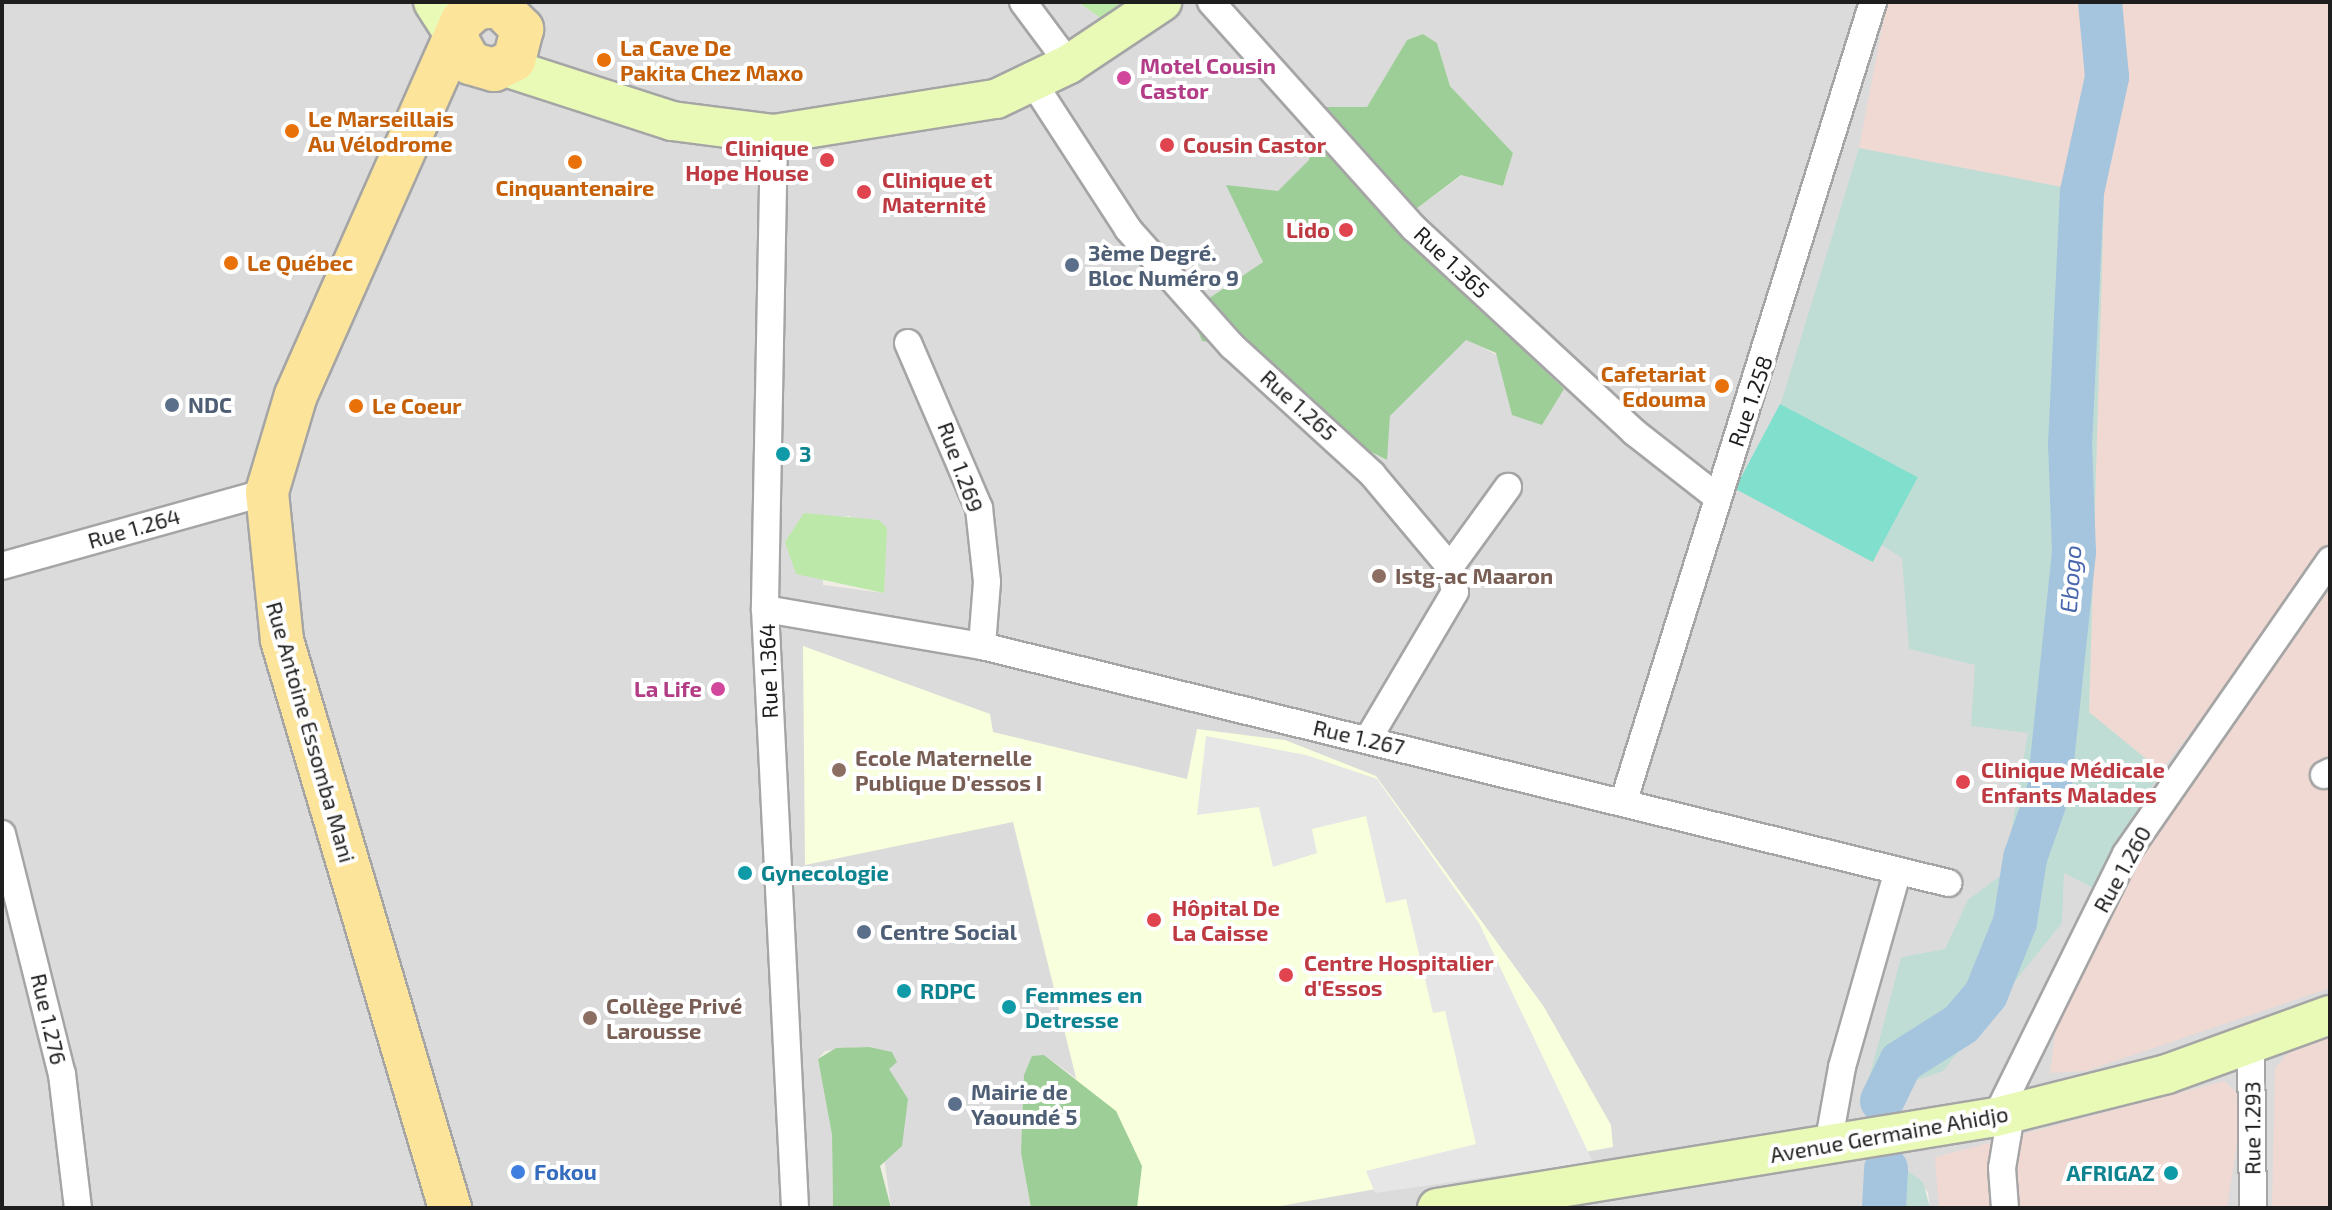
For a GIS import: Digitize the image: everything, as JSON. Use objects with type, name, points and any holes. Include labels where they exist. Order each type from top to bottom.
[{"type":"main road","points":[[433,2],[492,25],[590,95],[672,121],[774,134],[950,110],[1034,84],[1162,2]]},
{"type":"main road","name":"Rue Antoine Essomba Mani","points":[[450,1208],[273,602],[267,492],[296,395],[416,129],[492,25]]},
{"type":"main road","name":"Avenue Germaine Ahidjo","points":[[1437,1208],[2004,1116],[2251,1048],[2330,1015]]},
{"type":"street","points":[[1023,2],[1069,64]]},
{"type":"street","name":"Rue 1.365","points":[[1211,2],[1414,228],[1634,432],[1717,497]]},
{"type":"street","name":"Rue 1.258","points":[[1624,800],[1873,2]]},
{"type":"street","name":"Rue 1.265","points":[[1034,84],[1128,229],[1232,346],[1372,474],[1450,567]]},
{"type":"street","name":"Rue 1.364","points":[[774,134],[765,609],[795,1208]]},
{"type":"street","name":"Rue 1.269","points":[[908,343],[979,508],[987,582],[982,646]]},
{"type":"street","points":[[1368,739],[1455,592],[1450,567],[1508,487]]},
{"type":"street","name":"Rue 1.264","points":[[2,566],[267,492]]},
{"type":"street","name":"Rue 1.260","points":[[2005,1208],[2002,1168],[2004,1116],[2126,854],[2330,560]]},
{"type":"street","name":"Rue 1.267","points":[[765,609],[982,646],[1624,800],[1948,883]]},
{"type":"street","name":"Rue 1.276","points":[[2,834],[5,867],[62,1074],[78,1208]]},
{"type":"street","points":[[1828,1145],[1842,1067],[1898,871]]},
{"type":"street","name":"Rue 1.293","points":[[2251,1048],[2253,1208]]},
{"type":"shaded area","points":[[2,2],[1078,2],[1106,22],[1136,2],[2330,2],[2330,1208],[1930,1208],[1928,1192],[1905,1169],[1887,1208],[1137,1208],[1111,1103],[1044,1055],[1021,1153],[1031,1208],[891,1208],[869,1047],[858,1047],[825,1051],[818,1059],[832,1135],[833,1208],[2,1208]],"holes":[[[1423,34],[1437,43],[1450,86],[1513,153],[1503,186],[1462,175],[1416,209],[1409,241],[1563,389],[1466,339],[1390,416],[1386,460],[1277,404],[1232,346],[1190,311],[1263,262],[1250,234],[1309,160],[1320,107],[1367,107],[1407,40]],[[850,516],[884,592],[884,593],[823,585],[821,519]]]},
{"type":"shaded area","points":[[1887,2],[2330,2],[2330,551],[2161,771],[2089,713],[2104,195],[1859,148]]},
{"type":"shaded area","points":[[1859,148],[2104,195],[2089,712],[2161,771],[2093,888],[2064,873],[2062,923],[1943,1071],[1864,1098],[1901,957],[1945,949],[1968,900],[2004,873],[2028,733],[1971,726],[1975,665],[1909,649],[1902,558],[1761,468]]},
{"type":"shaded area","points":[[1780,404],[1918,477],[1873,562],[1735,489]]},
{"type":"shaded area","points":[[2330,590],[2330,988],[2086,1071],[2050,1073],[2057,1020],[2120,886],[2199,774],[2221,724]]},
{"type":"shaded area","name":"Centre Hospitalier d'Essos","points":[[803,646],[990,714],[993,732],[1187,779],[1197,729],[1285,740],[1376,776],[1544,1007],[1611,1125],[1613,1147],[1268,1208],[1108,1208],[1013,822],[805,865]]},
{"type":"shaded area","points":[[1206,736],[1306,755],[1377,779],[1479,923],[1593,1162],[1375,1193],[1366,1171],[1476,1144],[1445,1011],[1433,1013],[1406,899],[1386,903],[1366,816],[1312,829],[1317,853],[1273,867],[1259,807],[1197,815]]},
{"type":"shaded area","points":[[2330,1035],[2330,1208],[2272,1208],[2275,1068],[2287,1054]]},
{"type":"shaded area","points":[[2224,1081],[2236,1092],[2241,1118],[2227,1208],[1939,1208],[1935,1157]]},
{"type":"shaded area","points":[[1905,1169],[1923,1182],[1930,1208],[1887,1208]]},
{"type":"green space","points":[[1078,2],[1136,2],[1106,22]]},
{"type":"green space","points":[[1423,34],[1437,43],[1450,86],[1513,153],[1503,186],[1461,175],[1416,209],[1409,241],[1564,389],[1542,425],[1512,415],[1496,353],[1466,340],[1390,416],[1387,460],[1276,404],[1232,346],[1202,341],[1190,311],[1263,262],[1226,185],[1278,191],[1309,160],[1320,107],[1367,107],[1407,40]]},
{"type":"green space","points":[[804,513],[879,520],[887,528],[884,593],[796,574],[785,542]]},
{"type":"green space","points":[[869,1047],[892,1052],[897,1062],[889,1069],[908,1099],[902,1146],[880,1166],[891,1208],[833,1208],[832,1135],[818,1059],[836,1048]]},
{"type":"green space","points":[[1044,1055],[1116,1111],[1142,1166],[1137,1208],[1031,1208],[1021,1153],[1024,1075],[1032,1056]]},
{"type":"waterway","name":"Ebogo","points":[[1882,1101],[1901,1062],[1961,1024],[1986,994],[2015,922],[2025,858],[2049,790],[2074,552],[2070,445],[2082,192],[2107,77],[2100,2]]},
{"type":"waterway","name":"Ebogo","points":[[1884,1208],[1886,1169]]},
{"type":"place","name":"La Cave De Pakita Chez Maxo","points":[[604,60]]},
{"type":"place","name":"Motel Cousin Castor","points":[[1124,78]]},
{"type":"place","name":"Le Marseillais Au Vélodrome","points":[[292,131]]},
{"type":"place","name":"Cousin Castor","points":[[1167,145]]},
{"type":"place","name":"Clinique Hope House","points":[[827,160]]},
{"type":"place","name":"Cinquantenaire","points":[[575,162]]},
{"type":"place","name":"Clinique et Maternité","points":[[864,192]]},
{"type":"place","name":"Lido","points":[[1346,230]]},
{"type":"place","name":"Le Québec","points":[[231,263]]},
{"type":"place","name":"3ème Degré. Bloc Numéro 9","points":[[1072,265]]},
{"type":"place","name":"Cafetariat Edouma","points":[[1722,386]]},
{"type":"place","name":"NDC","points":[[172,405]]},
{"type":"place","name":"Le Coeur","points":[[356,406]]},
{"type":"place","name":"3","points":[[783,454]]},
{"type":"place","name":"Istg-ac Maaron","points":[[1379,576]]},
{"type":"place","name":"La Life","points":[[718,689]]},
{"type":"place","name":"Ecole Maternelle Publique D'essos I","points":[[839,770]]},
{"type":"place","name":"Clinique Médicale Enfants Malades","points":[[1963,782]]},
{"type":"place","name":"Gynecologie","points":[[745,873]]},
{"type":"place","name":"Hôpital De La Caisse","points":[[1154,920]]},
{"type":"place","name":"Centre Social","points":[[864,932]]},
{"type":"place","name":"Centre Hospitalier d'Essos","points":[[1286,975]]},
{"type":"place","name":"RDPC","points":[[904,991]]},
{"type":"place","name":"Femmes en Detresse","points":[[1009,1007]]},
{"type":"place","name":"Collège Privé Larousse","points":[[590,1018]]},
{"type":"place","name":"Mairie de Yaoundé 5","points":[[955,1104]]},
{"type":"place","name":"Fokou","points":[[518,1172]]},
{"type":"place","name":"AFRIGAZ","points":[[2171,1173]]}]
